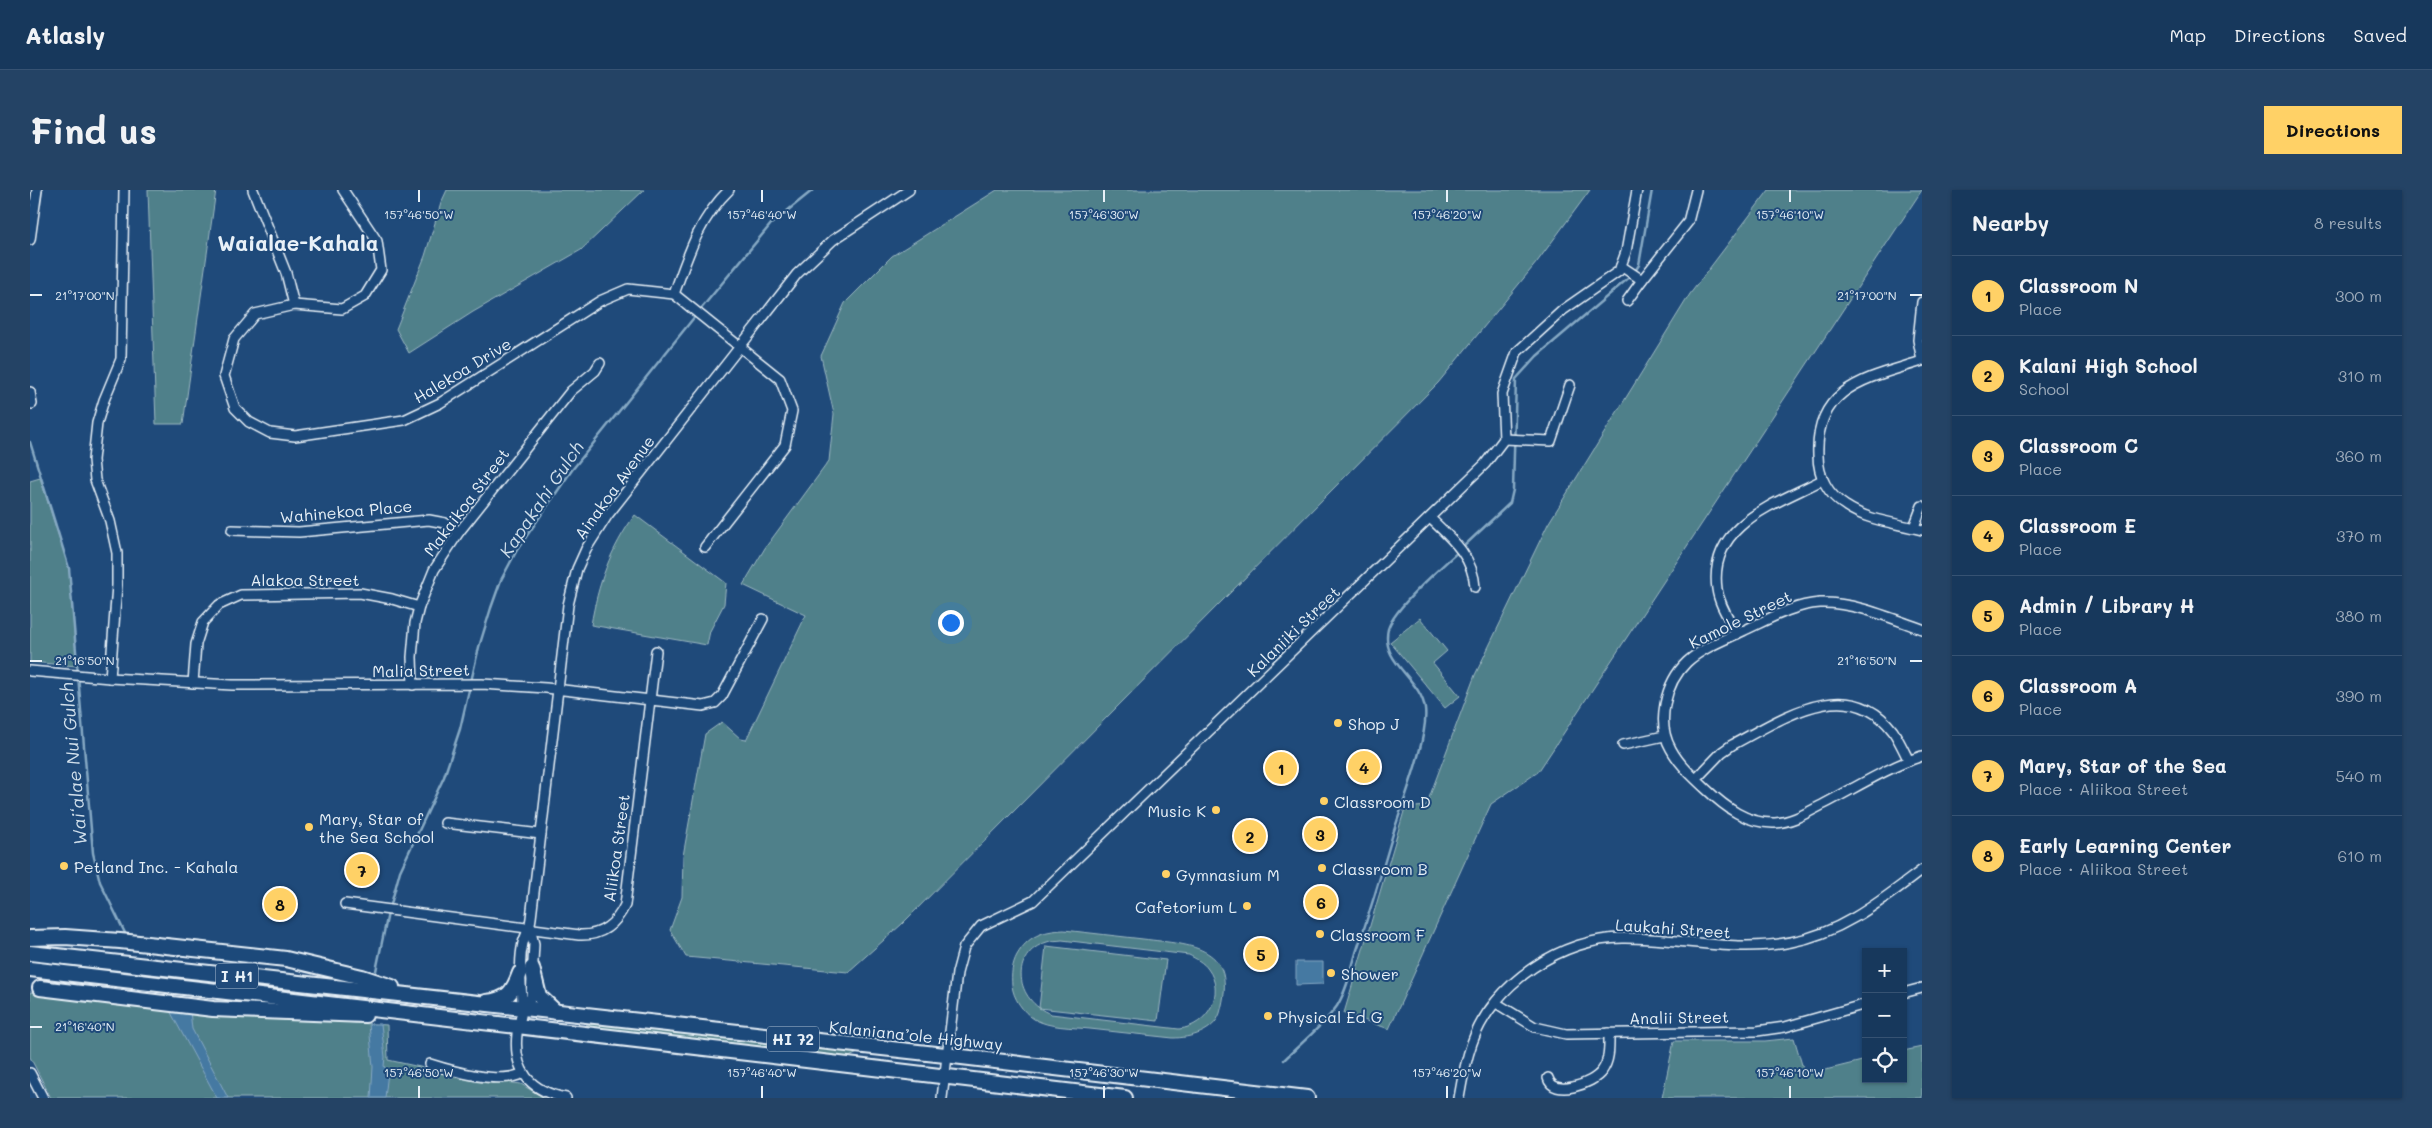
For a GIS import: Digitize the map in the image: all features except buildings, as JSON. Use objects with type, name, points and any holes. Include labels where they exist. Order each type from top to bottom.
[{"type":"highway","points":[[30,938],[65,937],[120,941],[286,959],[362,977],[421,996]]},
{"type":"highway","name":"I H1","points":[[30,953],[522,1008]]},
{"type":"highway","name":"I H1","points":[[30,969],[361,1006],[518,1027]]},
{"type":"highway","points":[[475,1003],[497,1000],[509,995],[526,970],[539,996],[554,1012],[588,1035]]},
{"type":"highway","points":[[35,988],[213,1009],[448,1018]]},
{"type":"highway","name":"Kalaniana’ole Highway","points":[[522,1008],[1307,1098]]},
{"type":"highway","name":"HI 72","points":[[518,1027],[943,1075],[1116,1098]]},
{"type":"street","points":[[30,240],[37,190]]},
{"type":"street","points":[[110,678],[118,585],[117,553],[110,521],[95,480],[93,460],[101,407],[121,359],[124,190]]},
{"type":"street","points":[[253,190],[286,273],[294,305]]},
{"type":"street","name":"Halekoa Drive","points":[[343,190],[377,241],[381,270],[365,296],[342,310],[294,305],[255,314],[234,339],[224,376],[235,408],[249,422],[270,433],[295,436],[404,420],[440,403],[600,301],[628,290],[674,294]]},
{"type":"street","points":[[705,548],[785,445],[792,410],[780,379],[674,294],[692,241],[719,200],[730,190]]},
{"type":"street","name":"Ainakoa Avenue","points":[[523,1073],[516,1053],[526,970],[523,943],[530,928],[568,605],[577,569],[586,549],[613,509],[791,282],[820,250],[908,190]]},
{"type":"street","points":[[1570,385],[1551,441],[1504,439],[1502,394],[1517,352],[1564,310],[1620,271],[1637,190]]},
{"type":"street","points":[[1627,302],[1636,276],[1688,222],[1696,190]]},
{"type":"street","points":[[1621,266],[1636,276]]},
{"type":"street","points":[[1922,302],[1918,340],[1922,361],[1862,381],[1844,391],[1831,403],[1819,432],[1818,461],[1822,480],[1832,494],[1846,506],[1873,519],[1918,528],[1922,506]]},
{"type":"street","name":"Makaikoa Street","points":[[413,685],[412,642],[419,607],[434,570],[459,532],[571,391],[595,371],[600,363]]},
{"type":"street","points":[[30,392],[32,404]]},
{"type":"street","name":"Kalaniiki Street","points":[[942,1098],[945,1055],[957,973],[964,947],[981,926],[1033,901],[1430,518],[1485,464],[1504,439]]},
{"type":"street","points":[[1736,634],[1716,589],[1717,567],[1724,544],[1734,529],[1753,516],[1822,480]]},
{"type":"street","points":[[1430,518],[1468,558],[1474,575],[1474,587]]},
{"type":"street","name":"Wahinekoa Place","points":[[232,530],[299,532],[429,520],[445,523],[459,532]]},
{"type":"street","name":"Alakoa Street","points":[[193,683],[196,644],[203,622],[219,605],[241,595],[360,593],[392,598],[419,607]]},
{"type":"street","name":"Kamole Street","points":[[1664,736],[1665,705],[1670,687],[1681,669],[1693,657],[1736,634],[1791,609],[1820,603],[1857,608],[1922,628]]},
{"type":"street","name":"Malia Street","points":[[30,671],[110,678],[277,686],[482,684],[558,690],[696,706],[715,703],[722,696],[763,619]]},
{"type":"street","name":"Aliikoa Street","points":[[345,904],[585,935],[609,928],[621,913],[627,893],[656,651]]},
{"type":"street","points":[[1696,779],[1722,752],[1732,745],[1812,705],[1823,703],[1849,703],[1874,714],[1894,734],[1908,761]]},
{"type":"street","points":[[1623,745],[1664,736],[1674,754],[1696,779],[1736,813],[1758,821],[1776,822],[1799,817],[1908,761],[1922,756]]},
{"type":"street","points":[[446,822],[541,834]]},
{"type":"street","name":"Laukahi Street","points":[[1459,1098],[1472,1042],[1496,1003],[1512,985],[1548,959],[1578,945],[1601,939],[1645,938],[1756,947],[1812,937],[1838,928],[1922,870]]},
{"type":"street","points":[[1907,992],[1922,988]]},
{"type":"street","name":"Analii Street","points":[[1496,1003],[1528,1024],[1543,1030],[1566,1034],[1764,1030],[1785,1027],[1862,1005]]},
{"type":"street","points":[[1548,1078],[1550,1084],[1556,1087],[1580,1086],[1591,1082],[1601,1073],[1607,1062],[1609,1033]]},
{"type":"street","points":[[430,1064],[460,1072],[490,1076],[508,1077],[523,1073],[546,1093],[566,1098]]},
{"type":"street","points":[[30,1074],[43,1098]]},
{"type":"green space","points":[[148,190],[216,190],[183,424],[156,424]]},
{"type":"green space","points":[[447,190],[644,190],[581,250],[473,312],[409,353],[396,329],[425,256],[441,203]]},
{"type":"green space","points":[[997,190],[1590,190],[1537,262],[1438,383],[902,924],[848,972],[686,957],[670,930],[682,897],[683,856],[705,734],[722,722],[741,739],[746,740],[806,615],[743,585],[765,548],[829,461],[834,414],[821,356],[845,303],[892,256]]},
{"type":"green space","points":[[1769,190],[1922,190],[1538,772],[1491,804],[1389,1029],[1344,1013],[1405,808],[1426,806],[1475,675],[1548,524],[1690,294]]},
{"type":"green space","points":[[40,478],[69,568],[77,666],[30,662],[30,481]]},
{"type":"green space","points":[[635,515],[726,583],[724,604],[710,631],[707,645],[591,625],[597,595],[606,567],[626,528]]},
{"type":"green space","points":[[1420,618],[1447,651],[1433,663],[1460,696],[1445,708],[1390,642]]},
{"type":"green space","points":[[1064,930],[1161,941],[1194,947],[1207,953],[1217,962],[1223,974],[1224,991],[1217,1020],[1201,1033],[1173,1038],[1061,1027],[1034,1019],[1022,1009],[1014,995],[1012,973],[1015,958],[1031,939],[1042,933]],"holes":[[[1062,940],[1189,955],[1208,969],[1213,978],[1214,998],[1206,1015],[1189,1027],[1179,1029],[1051,1014],[1039,1008],[1030,999],[1024,989],[1021,978],[1022,967],[1027,956],[1035,948],[1050,941]]]},
{"type":"green space","points":[[1046,946],[1166,960],[1158,1021],[1039,1008]]},
{"type":"green space","points":[[30,992],[205,1013],[387,1025],[388,1060],[461,1076],[521,1084],[544,1098],[51,1098],[30,1057]]},
{"type":"green space","points":[[597,1024],[858,1053],[849,1057],[815,1055],[593,1028],[586,1025]]},
{"type":"green space","points":[[1794,1038],[1805,1075],[1862,1061],[1862,1083],[1907,1083],[1907,1050],[1922,1047],[1922,1098],[1662,1098],[1674,1041],[1765,1041]]},
{"type":"water","points":[[1296,962],[1323,962],[1323,984],[1296,985]]},
{"type":"water","points":[[169,1009],[190,1011],[192,1029],[228,1098],[217,1098]]},
{"type":"water","points":[[369,1024],[381,1024],[385,1057],[384,1066],[388,1072],[385,1098],[371,1098],[373,1067]]},
{"type":"waterway","name":"Kapakahi Gulch","points":[[700,310],[771,224],[813,190]]},
{"type":"waterway","points":[[1635,271],[1639,265],[1652,190]]},
{"type":"waterway","points":[[1463,547],[1510,503],[1513,490],[1516,379],[1537,356],[1631,276]]},
{"type":"waterway","name":"Kapakahi Gulch","points":[[390,908],[400,871],[444,777],[460,729],[479,647],[501,580],[517,550],[572,470],[696,315]]},
{"type":"waterway","name":"Waiʻalae Nui Gulch","points":[[30,442],[69,568],[93,853],[100,882],[125,933]]},
{"type":"waterway","points":[[1284,1060],[1325,1020],[1337,1006],[1343,993],[1419,754],[1423,737],[1425,709],[1422,698],[1416,688],[1395,661],[1390,651],[1387,641],[1388,629],[1392,620],[1408,599],[1459,551]]},
{"type":"waterway","name":"Kapakahi Gulch","points":[[376,971],[388,913]]},
{"type":"place","name":"Shop J","points":[[1338,723]]},
{"type":"place","name":"Classroom E","points":[[1364,767]]},
{"type":"place","name":"Classroom N","points":[[1281,768]]},
{"type":"place","name":"Classroom D","points":[[1324,801]]},
{"type":"place","name":"Music K","points":[[1216,810]]},
{"type":"place","name":"Mary, Star of the Sea School","points":[[309,827]]},
{"type":"place","name":"Classroom C","points":[[1320,834]]},
{"type":"place","name":"Kalani High School","points":[[1250,836]]},
{"type":"place","name":"Petland Inc. - Kahala","points":[[64,866]]},
{"type":"place","name":"Classroom B","points":[[1322,868]]},
{"type":"place","name":"Mary, Star of the Sea","points":[[362,870]]},
{"type":"place","name":"Gymnasium M","points":[[1166,874]]},
{"type":"place","name":"Classroom A","points":[[1321,902]]},
{"type":"place","name":"Early Learning Center","points":[[280,904]]},
{"type":"place","name":"Cafetorium L","points":[[1247,906]]},
{"type":"place","name":"Classroom F","points":[[1320,934]]},
{"type":"place","name":"Admin / Library H","points":[[1261,954]]},
{"type":"place","name":"Shower","points":[[1331,973]]},
{"type":"place","name":"Physical Ed G","points":[[1268,1016]]},
{"type":"district","name":"Waialae-Kahala","points":[[298,242]]}]
